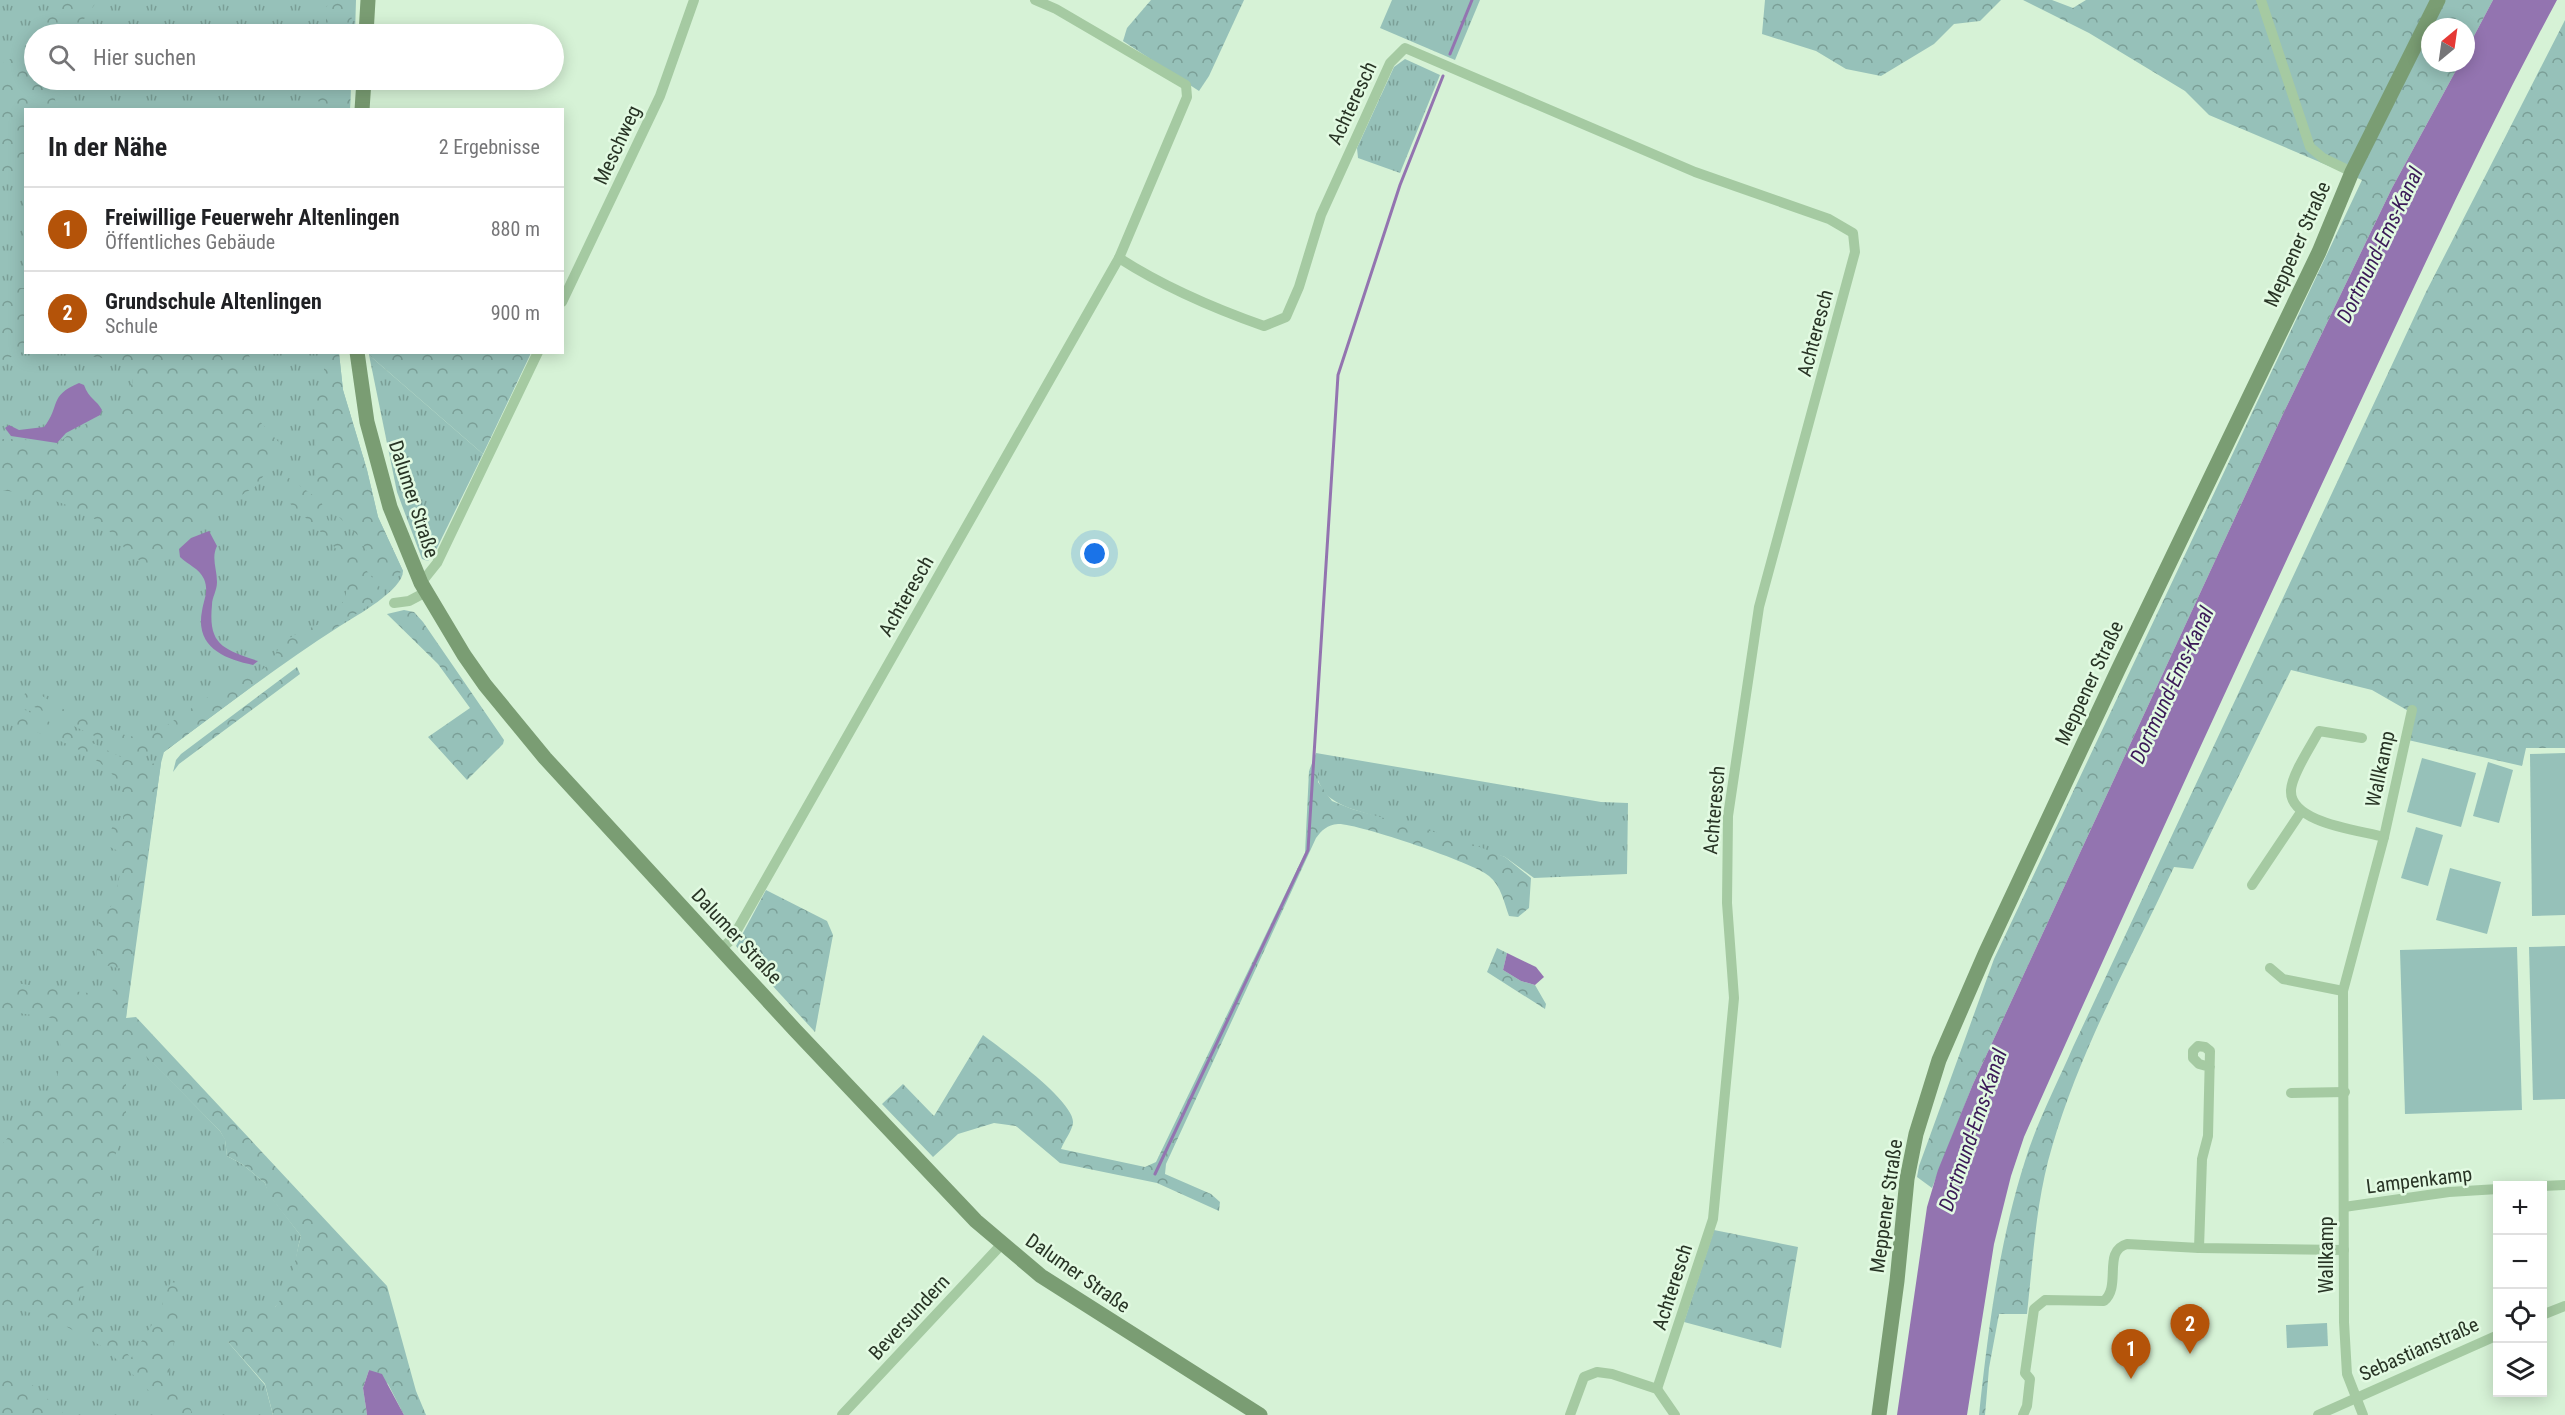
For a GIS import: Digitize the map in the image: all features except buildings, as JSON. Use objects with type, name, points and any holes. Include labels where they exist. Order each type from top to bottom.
[{"type":"main road","points":[[367,24],[368,0]]},
{"type":"main road","name":"Meppener Straße","points":[[1879,1415],[1893,1316],[1907,1179],[1916,1134],[1939,1060],[1985,954],[2319,252],[2352,172],[2438,0]]},
{"type":"main road","points":[[362,108],[363,90]]},
{"type":"main road","name":"Dalumer Straße","points":[[357,354],[367,422],[390,507],[423,587],[464,655],[507,714],[721,950],[929,1172],[1002,1244],[1041,1276],[1075,1299],[1260,1415]]},
{"type":"street","name":"Meschweg","points":[[564,298],[660,96],[694,0]]},
{"type":"street","name":"Achteresch","points":[[721,950],[732,939],[1119,258],[1186,97],[1186,85],[1056,9],[1035,0]]},
{"type":"street","points":[[2262,0],[2310,147],[2323,158],[2352,172]]},
{"type":"street","name":"Achteresch","points":[[1119,258],[1154,280],[1230,314],[1264,326],[1286,317],[1299,287],[1321,215],[1390,63],[1405,48],[1695,172],[1829,219],[1853,233],[1855,252],[1759,606],[1728,816],[1727,903],[1734,998],[1713,1219],[1658,1389]]},
{"type":"street","points":[[394,603],[408,601],[423,587],[537,354]]},
{"type":"street","name":"Wallkamp","points":[[2362,1415],[2347,1374],[2343,991],[2384,837],[2412,710]]},
{"type":"street","name":"Wallkamp","points":[[2362,738],[2319,732],[2291,788],[2292,802],[2301,812],[2316,819],[2384,837]]},
{"type":"street","points":[[2252,885],[2301,812]]},
{"type":"street","points":[[2270,968],[2283,979],[2343,991]]},
{"type":"street","points":[[2199,1248],[2202,1159],[2208,1136],[2210,1067]]},
{"type":"street","points":[[2291,1093],[2345,1092]]},
{"type":"street","points":[[2547,1186],[2565,1185]]},
{"type":"street","name":"Lampenkamp","points":[[2344,1207],[2449,1192],[2493,1189]]},
{"type":"street","name":"Beversundern","points":[[842,1415],[1002,1244]]},
{"type":"street","points":[[2023,1415],[2027,1406],[2030,1379],[2025,1373],[2034,1309],[2045,1300],[2104,1301],[2112,1290],[2114,1254],[2119,1246],[2127,1244],[2199,1248],[2344,1250]]},
{"type":"street","points":[[2547,1313],[2565,1305]]},
{"type":"street","name":"Sebastianstraße","points":[[2318,1415],[2493,1337]]},
{"type":"street","points":[[1570,1415],[1584,1377],[1597,1372],[1612,1374],[1658,1389],[1675,1415]]},
{"type":"green space","points":[[0,0],[356,0],[355,24],[24,24],[24,90],[351,90],[350,108],[24,108],[24,354],[339,354],[343,390],[367,470],[378,517],[403,571],[401,578],[387,594],[273,672],[164,752],[161,763],[126,1018],[137,1046],[220,1131],[225,1139],[227,1156],[242,1164],[265,1183],[269,1194],[301,1236],[293,1277],[287,1293],[264,1317],[228,1342],[265,1385],[273,1415],[0,1415]]},
{"type":"green space","points":[[55,0],[98,0],[80,24],[42,24]]},
{"type":"green space","points":[[334,0],[350,0],[352,24],[326,24],[326,7]]},
{"type":"green space","points":[[1151,0],[1244,0],[1209,76],[1199,91],[1123,41],[1127,28]]},
{"type":"green space","points":[[1392,0],[1480,0],[1455,60],[1380,28]]},
{"type":"green space","points":[[1765,0],[2001,0],[1980,21],[1954,24],[1934,44],[1881,76],[1846,69],[1816,51],[1762,34]]},
{"type":"green space","points":[[2023,0],[2052,0],[2073,8],[2086,0],[2493,0],[2475,34],[2475,18],[2421,18],[2421,72],[2455,72],[2392,188],[2282,416],[1973,1084],[1932,1188],[1917,1177],[1919,1166],[1994,959],[2362,180],[2209,115],[2185,91],[2089,33]]},
{"type":"green space","points":[[2565,20],[2565,748],[2526,748],[2522,766],[2408,740],[2412,713],[2372,690],[2291,670],[2193,869],[2174,867],[2077,1075],[2052,1147],[2042,1188],[2027,1314],[1999,1314],[1989,1368],[1985,1415],[1979,1415],[2001,1255],[2016,1192],[2041,1118],[2426,292]]},
{"type":"green space","points":[[24,47],[24,90],[54,90],[56,108],[24,108],[24,178],[0,183],[0,65],[14,57]]},
{"type":"green space","points":[[1405,59],[1440,75],[1400,173],[1358,158],[1357,148],[1394,67]]},
{"type":"green space","points":[[314,90],[351,90],[350,108],[322,108]]},
{"type":"green space","points":[[0,288],[24,288],[24,351],[4,360],[0,359]]},
{"type":"green space","points":[[78,354],[248,354],[256,371],[254,415],[284,448],[256,486],[187,530],[178,549],[155,564],[140,561],[127,551],[104,526],[81,511],[41,497],[0,490],[0,439],[20,439],[56,446],[84,425],[117,413],[133,383],[131,363]]},
{"type":"green space","points":[[322,354],[339,354],[343,390],[367,470],[378,517],[403,571],[393,576],[377,566],[359,537],[342,520],[333,508],[334,503],[316,481],[316,393],[324,389],[326,385]]},
{"type":"green space","points":[[369,354],[531,354],[483,454]]},
{"type":"green space","points":[[369,355],[483,454],[435,552],[428,561],[422,559],[397,492]]},
{"type":"green space","points":[[286,476],[321,501],[329,524],[383,591],[383,596],[287,660],[164,752],[137,753],[111,744],[18,699],[31,689],[63,709],[125,735],[135,737],[157,732],[234,679],[255,675],[271,663],[286,640],[327,621],[346,598],[346,571],[338,551],[285,499],[281,486]]},
{"type":"green space","points":[[404,610],[414,612],[423,622],[504,740],[503,744],[467,780],[428,737],[470,708],[438,664],[387,614]]},
{"type":"green space","points":[[297,667],[300,674],[179,764],[173,772],[176,760],[181,754]]},
{"type":"green space","points":[[15,705],[127,760],[147,764],[161,763],[131,971],[96,963],[99,919],[114,903],[124,854],[110,847],[109,835],[114,823],[123,819],[120,786],[103,765],[90,756],[61,741],[16,724]]},
{"type":"green space","points":[[1316,753],[1601,802],[1628,803],[1627,874],[1534,878],[1505,857],[1352,809],[1336,802],[1326,794],[1319,783],[1314,767],[1309,771]]},
{"type":"green space","points":[[2565,753],[2565,915],[2532,916],[2530,754]]},
{"type":"green space","points":[[2422,758],[2476,773],[2461,827],[2407,812]]},
{"type":"green space","points":[[2488,762],[2513,770],[2499,823],[2473,816]]},
{"type":"green space","points":[[1314,766],[1318,771],[1318,782],[1332,801],[1352,809],[1462,840],[1505,857],[1531,878],[1529,908],[1518,917],[1509,916],[1504,900],[1493,880],[1462,862],[1349,825],[1338,824],[1323,830],[1316,838],[1166,1164],[1165,1174],[1211,1194],[1220,1202],[1219,1211],[1157,1183],[1060,1163],[1016,1126],[994,1123],[958,1134],[933,1157],[882,1104],[903,1084],[934,1116],[983,1035],[1050,1089],[1070,1113],[1073,1123],[1061,1149],[1145,1167],[1156,1162],[1305,853],[1309,771]]},
{"type":"green space","points":[[2416,827],[2443,835],[2428,886],[2401,878]]},
{"type":"green space","points":[[2450,868],[2501,882],[2487,934],[2436,920]]},
{"type":"green space","points":[[766,890],[827,921],[833,935],[815,1032],[736,946]]},
{"type":"green space","points":[[2565,946],[2565,1099],[2533,1100],[2529,947]]},
{"type":"green space","points":[[2517,947],[2522,1110],[2405,1114],[2400,950]]},
{"type":"green space","points":[[1497,948],[1507,953],[1503,970],[1521,981],[1535,985],[1546,1004],[1545,1009],[1487,972]]},
{"type":"green space","points":[[0,981],[110,996],[117,981],[129,985],[126,1018],[136,1017],[387,1286],[416,1391],[426,1415],[404,1415],[388,1384],[369,1370],[363,1388],[367,1415],[273,1415],[265,1384],[228,1342],[237,1325],[249,1312],[260,1305],[275,1307],[289,1282],[301,1236],[268,1194],[265,1183],[242,1164],[227,1156],[225,1140],[220,1131],[137,1047],[126,1067],[126,1128],[100,1193],[99,1246],[77,1304],[114,1338],[131,1358],[163,1307],[162,1301],[171,1282],[178,1285],[181,1296],[168,1380],[189,1405],[193,1415],[170,1415],[141,1382],[103,1347],[51,1318],[0,1305],[0,1147],[44,1097],[57,1075],[62,1053],[51,1018],[0,1010]]},
{"type":"green space","points":[[1714,1230],[1798,1247],[1781,1348],[1684,1322]]},
{"type":"green space","points":[[2327,1323],[2328,1346],[2287,1348],[2286,1325]]},
{"type":"green space","points":[[0,1369],[29,1382],[65,1415],[0,1415]]},
{"type":"water","name":"Dortmund-Ems-Kanal","points":[[2493,0],[2557,0],[2497,116],[2411,293],[2213,720],[2024,1137],[2011,1176],[1994,1244],[1967,1415],[1897,1415],[1927,1207],[1938,1170],[1973,1084],[2282,416],[2392,188],[2455,72],[2475,72],[2475,34]]},
{"type":"water","points":[[79,383],[84,385],[102,410],[100,415],[66,433],[57,443],[11,436],[5,428],[9,425],[19,430],[44,427],[59,397],[63,392]]},
{"type":"water","points":[[209,531],[217,546],[214,555],[217,582],[212,602],[213,629],[220,643],[227,649],[258,661],[253,665],[222,655],[207,642],[203,634],[201,623],[206,591],[204,579],[180,557],[179,549],[191,538]]},
{"type":"water","points":[[1507,953],[1536,967],[1544,977],[1535,985],[1521,981],[1503,970]]},
{"type":"water","points":[[369,1370],[382,1374],[404,1415],[367,1415],[363,1388]]},
{"type":"waterway","points":[[1450,54],[1472,0]]},
{"type":"waterway","points":[[1155,1174],[1308,850],[1338,375],[1400,185],[1443,76]]},
{"type":"place","name":"Grundschule Altenlingen","points":[[2190,1354]]},
{"type":"place","name":"Freiwillige Feuerwehr Altenlingen","points":[[2131,1379]]}]
